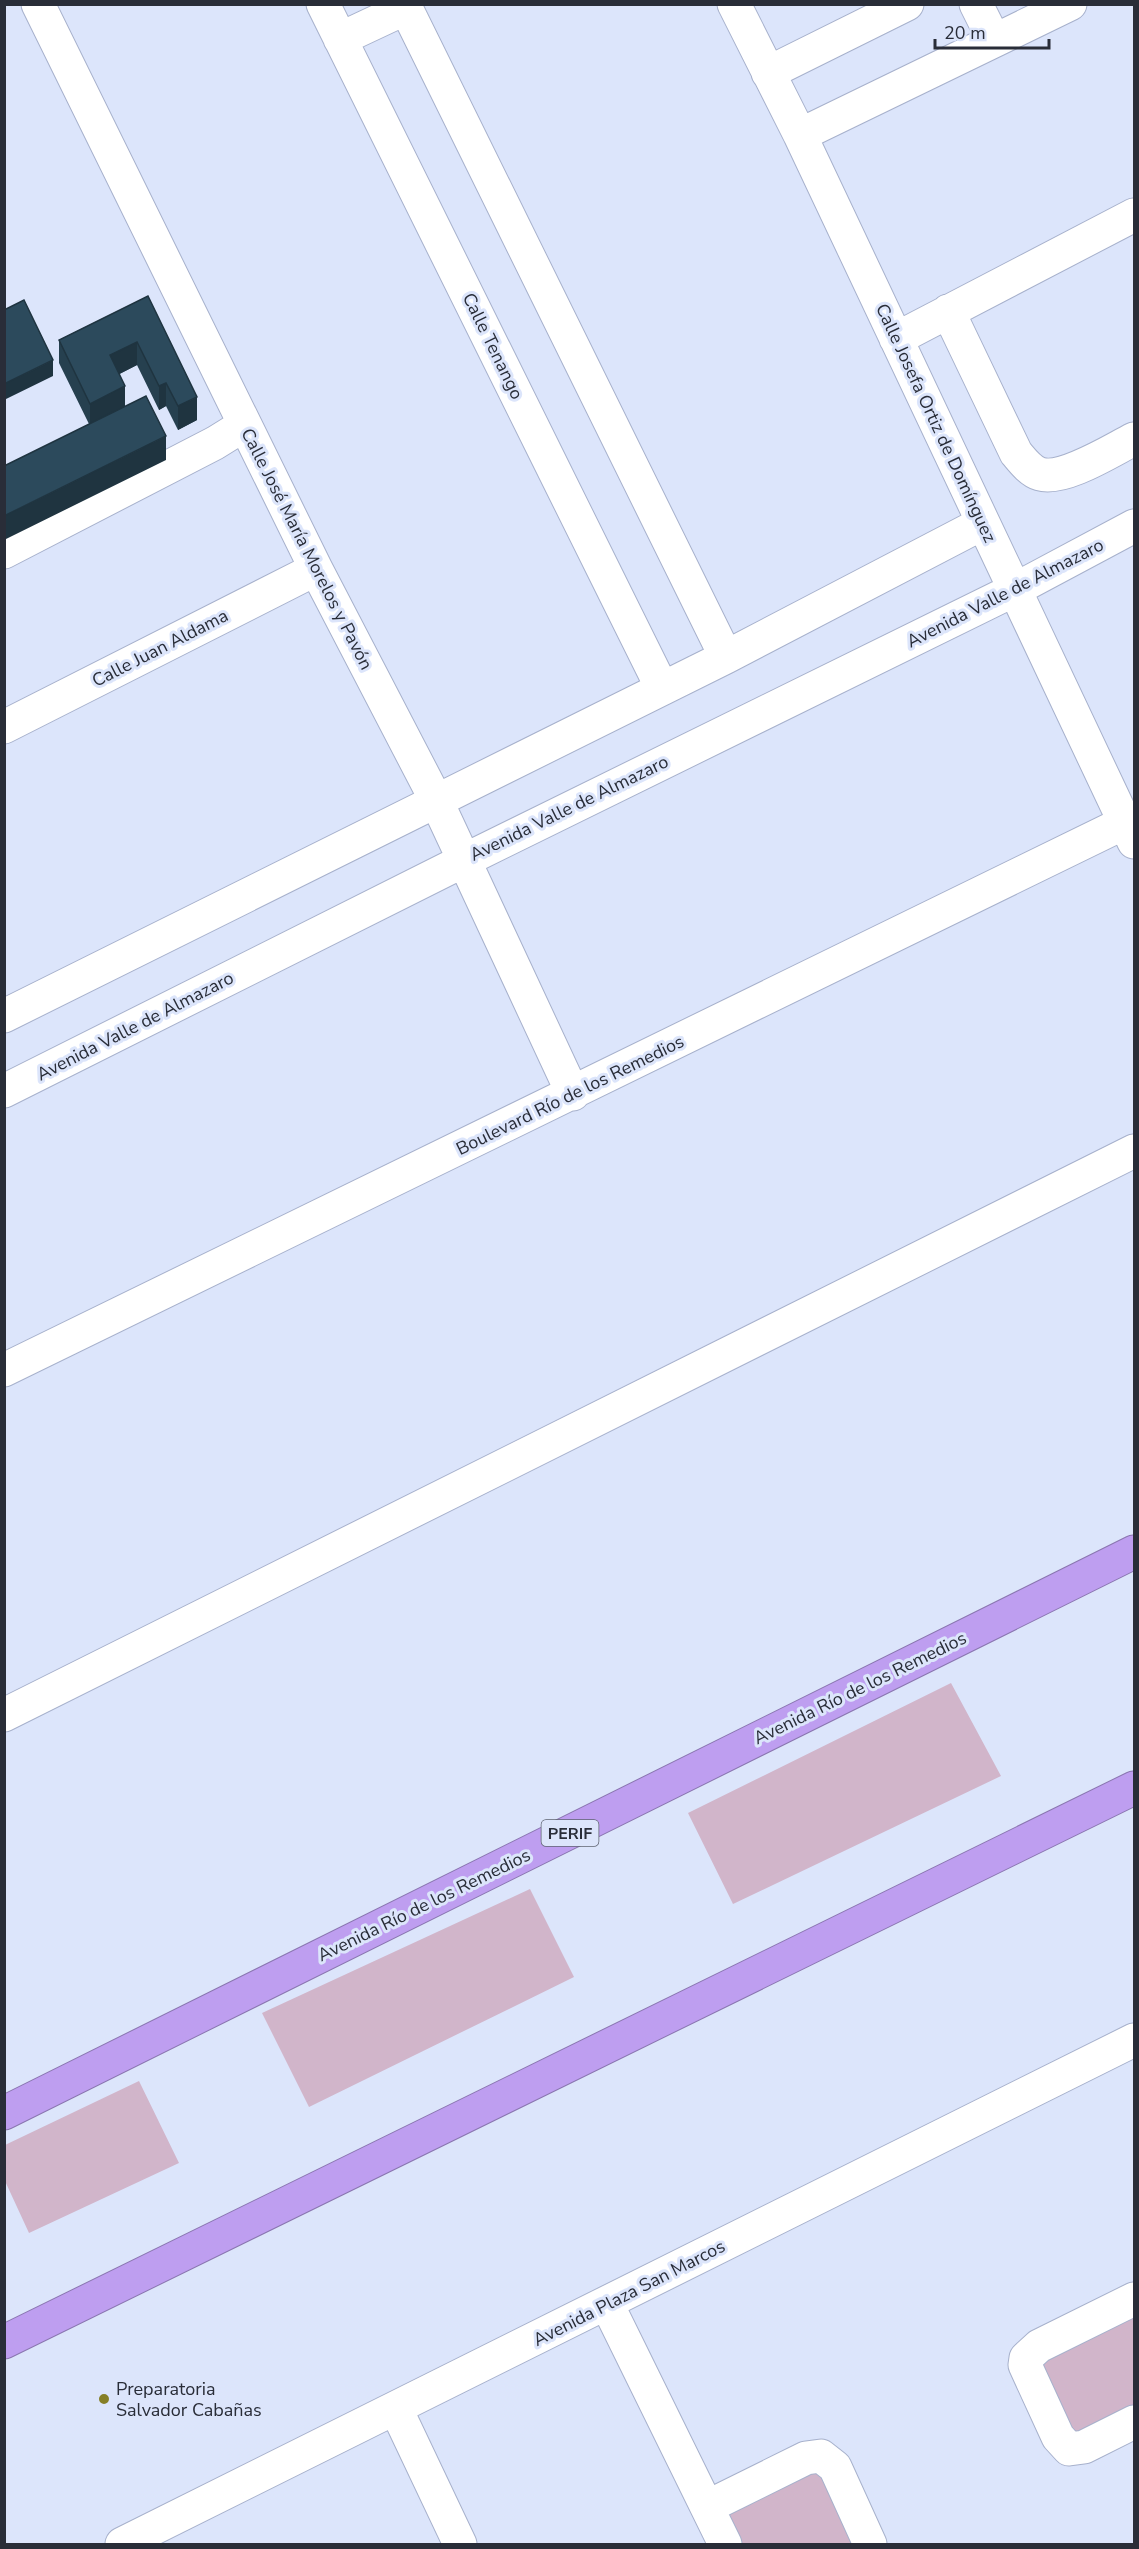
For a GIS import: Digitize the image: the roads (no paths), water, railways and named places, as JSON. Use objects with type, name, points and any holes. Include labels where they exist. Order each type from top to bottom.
[{"type":"highway","name":"Avenida Río de los Remedios","points":[[4,2114],[1134,1552]]},
{"type":"highway","points":[[4,2342],[1134,1788]]},
{"type":"street","name":"Calle José María Morelos y Pavón","points":[[38,4],[244,425],[436,800],[573,1094]]},
{"type":"street","name":"Calle Tenango","points":[[323,4],[662,688]]},
{"type":"street","name":"Calle Josefa Ortiz de Domínguez","points":[[734,4],[800,135],[983,523],[1131,828]]},
{"type":"street","points":[[768,73],[907,4]]},
{"type":"street","points":[[976,4],[994,40]]},
{"type":"street","points":[[800,135],[1070,4]]},
{"type":"street","points":[[340,39],[405,6],[726,657]]},
{"type":"street","points":[[896,339],[1134,215]]},
{"type":"street","points":[[948,311],[1016,453],[1026,465],[1039,474],[1053,475],[1068,471],[1134,439]]},
{"type":"street","points":[[4,552],[215,443],[244,425]]},
{"type":"street","points":[[4,1016],[726,657],[983,523]]},
{"type":"street","name":"Avenida Valle de Almazaro","points":[[4,1091],[465,860],[1016,589],[1134,526]]},
{"type":"street","name":"Calle Juan Aldama","points":[[4,727],[316,569]]},
{"type":"street","name":"Boulevard Río de los Remedios","points":[[4,1370],[573,1094],[1131,828]]},
{"type":"street","points":[[4,1715],[1134,1151]]},
{"type":"street","name":"Avenida Plaza San Marcos","points":[[122,2544],[1134,2040]]},
{"type":"street","points":[[1134,2299],[1039,2346],[1026,2358],[1025,2365],[1058,2437],[1069,2449],[1084,2447],[1134,2422]]},
{"type":"street","points":[[607,2304],[725,2544]]},
{"type":"street","points":[[396,2409],[460,2544]]},
{"type":"street","points":[[706,2507],[806,2458],[821,2456],[835,2467],[870,2544]]},
{"type":"place","name":"Preparatoria Salvador Cabañas","points":[[104,2399]]}]
